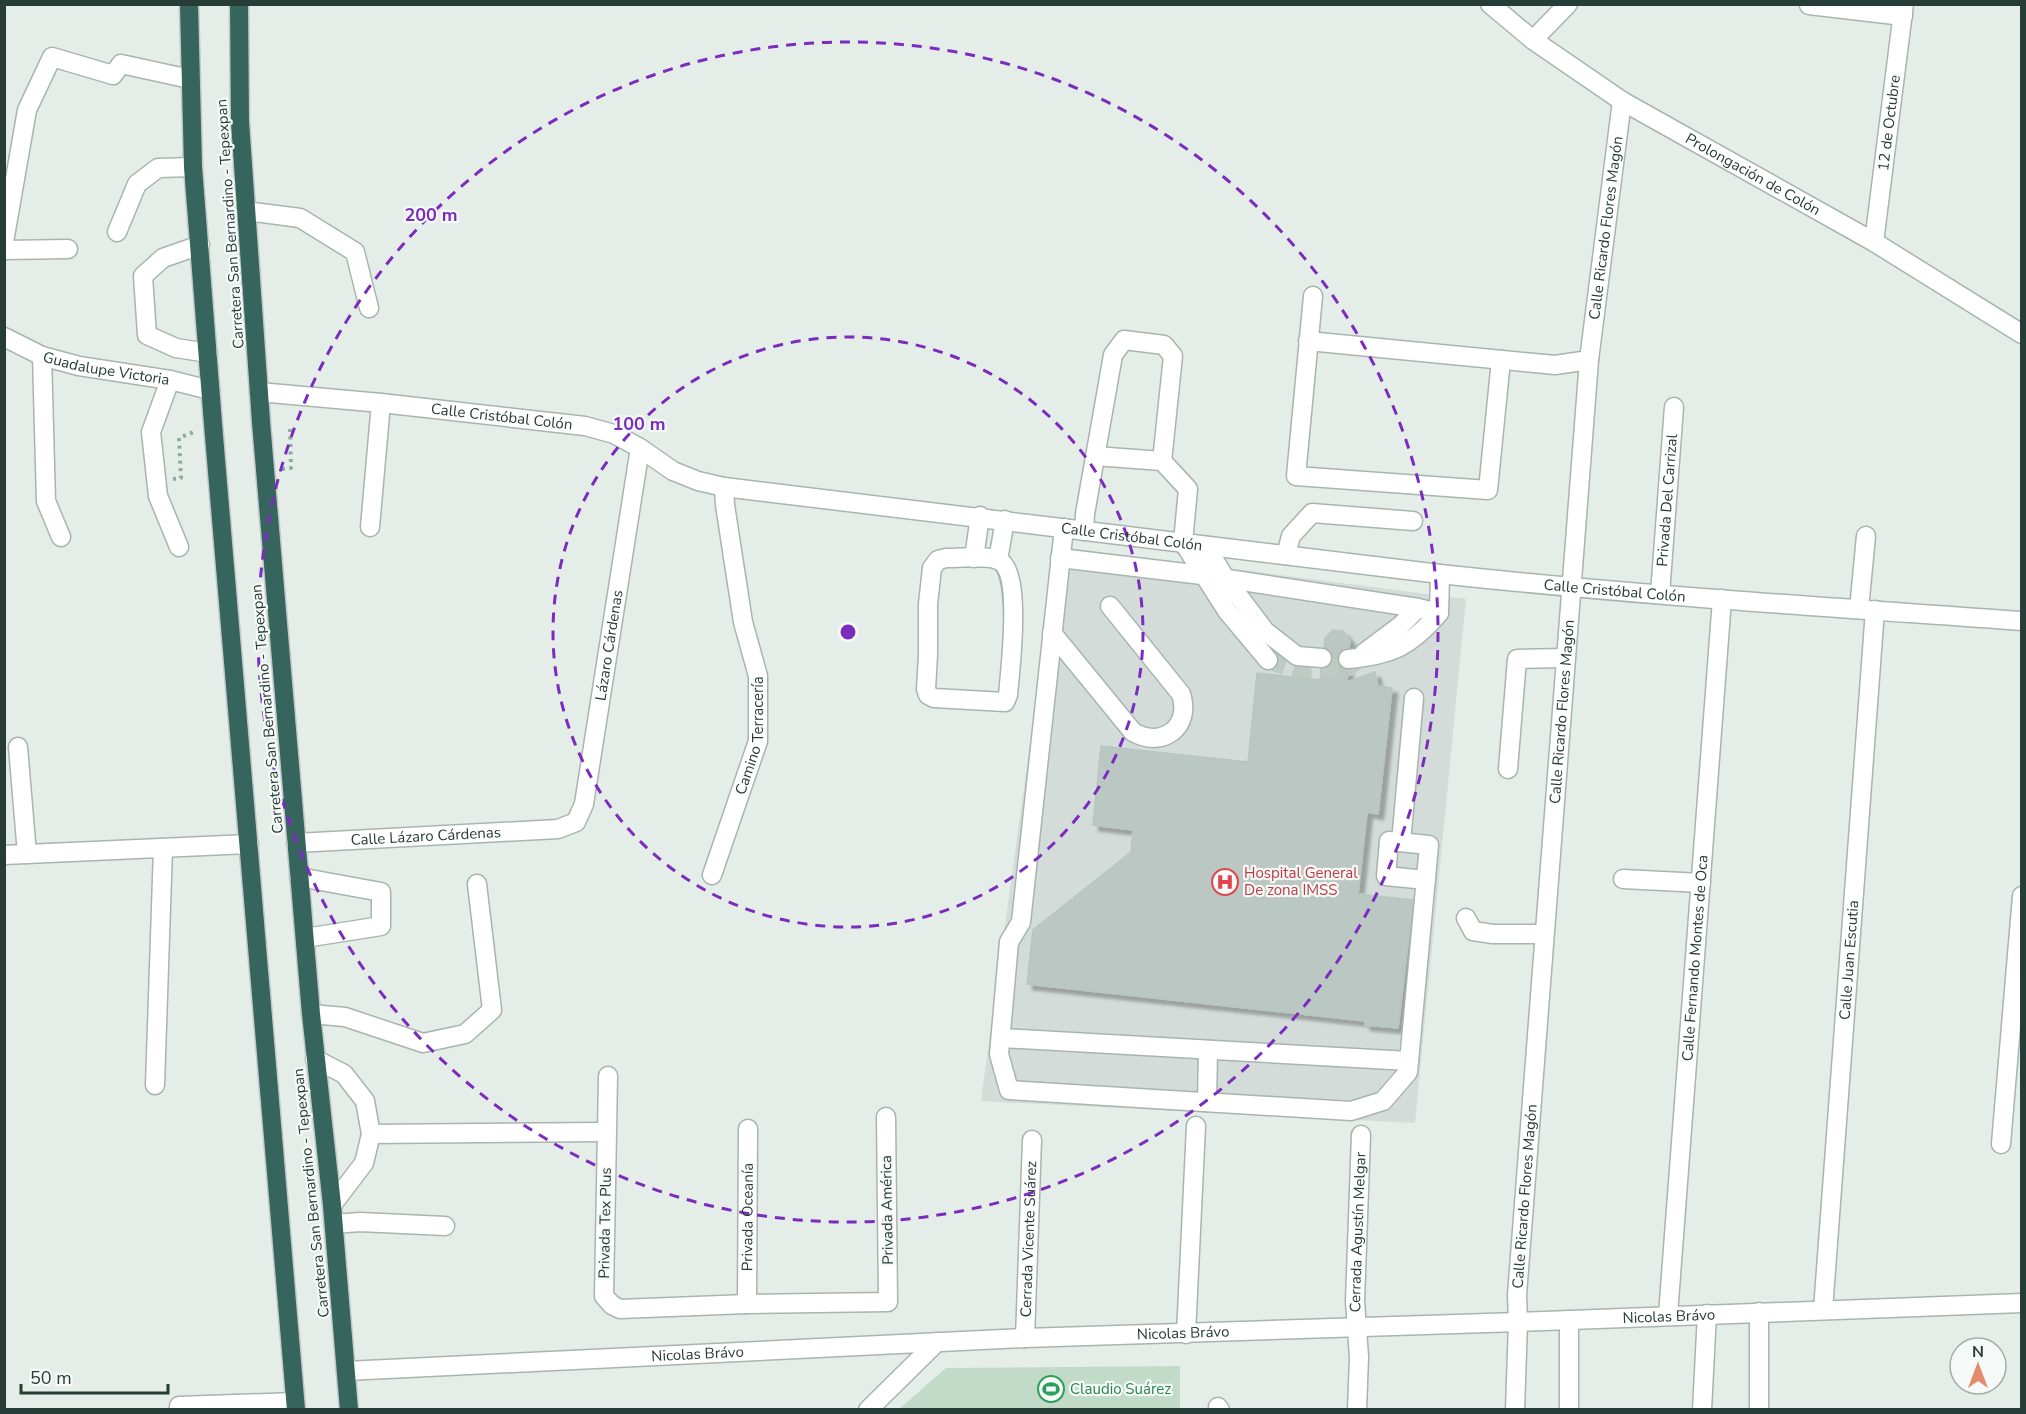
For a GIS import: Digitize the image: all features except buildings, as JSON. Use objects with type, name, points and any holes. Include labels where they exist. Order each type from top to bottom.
[{"type":"highway","name":"Carretera San Bernardino - Tepexpan","points":[[189,4],[193,167],[210,390],[296,1406]]},
{"type":"highway","name":"Carretera San Bernardino - Tepexpan","points":[[239,4],[240,122],[259,392],[311,1014],[334,1224],[349,1410]]},
{"type":"street","name":"Prolongación de Colón","points":[[1490,4],[1533,40],[1622,101],[1874,242],[2022,334]]},
{"type":"street","points":[[1533,40],[1568,4]]},
{"type":"street","points":[[1809,5],[1903,10]]},
{"type":"street","name":"12 de Octubre","points":[[1874,242],[1903,10]]},
{"type":"street","points":[[4,242],[27,110],[52,57],[113,75],[121,64],[190,79]]},
{"type":"street","name":"Calle Ricardo Flores Magón","points":[[1515,1410],[1517,1295],[1588,360],[1622,101]]},
{"type":"street","points":[[117,232],[137,184],[158,168],[193,167]]},
{"type":"street","points":[[246,211],[300,218],[355,252],[369,308]]},
{"type":"street","points":[[200,245],[163,258],[143,276],[147,335],[176,348],[208,353]]},
{"type":"street","points":[[4,250],[68,249]]},
{"type":"street","points":[[1313,296],[1296,476],[1488,490],[1501,360]]},
{"type":"street","name":"Guadalupe Victoria","points":[[4,337],[42,356],[79,366],[170,380],[210,390]]},
{"type":"street","points":[[1084,531],[1113,355],[1124,340],[1164,345],[1173,356],[1162,461]]},
{"type":"street","points":[[1308,341],[1555,365],[1588,360]]},
{"type":"street","points":[[42,356],[46,501],[61,537]]},
{"type":"street","points":[[170,380],[151,432],[158,496],[179,547]]},
{"type":"street","name":"Calle Cristóbal Colón","points":[[259,392],[585,426],[614,434],[640,448],[673,471],[698,481],[724,487],[980,516],[1084,531],[1440,574],[1570,587],[2022,621]]},
{"type":"street","points":[[370,527],[381,403]]},
{"type":"street","name":"Privada Del Carrizal","points":[[1660,594],[1674,407]]},
{"type":"street","name":"Lázaro Cárdenas","points":[[558,829],[576,822],[584,804],[640,448]]},
{"type":"street","points":[[1095,456],[1162,461],[1188,489],[1183,543],[1227,611],[1268,660]]},
{"type":"street","name":"Camino Terracería","points":[[712,875],[758,741],[758,676],[743,622],[724,487]]},
{"type":"street","points":[[1286,555],[1292,536],[1312,513],[1413,521]]},
{"type":"street","points":[[974,558],[980,516]]},
{"type":"street","points":[[998,560],[1005,520]]},
{"type":"street","points":[[1064,528],[1021,922],[1009,942],[999,1054],[1009,1090],[1351,1111],[1383,1101],[1408,1072],[1426,880],[1429,845],[1389,841],[1386,876],[1426,880]]},
{"type":"street","name":"Calle Juan Escutia","points":[[1823,1310],[1867,610],[1866,536]]},
{"type":"street","points":[[1206,546],[1225,578],[1265,631],[1297,657],[1322,658]]},
{"type":"street","points":[[946,558],[998,560],[1006,567],[1014,604],[1008,695],[1005,702],[934,698],[928,695],[926,689],[928,604],[932,568],[938,560],[946,558]]},
{"type":"street","points":[[1060,558],[1225,578],[1439,613]]},
{"type":"street","points":[[1418,608],[1400,626],[1356,656],[1371,657],[1399,649],[1422,633],[1439,613],[1440,574]]},
{"type":"street","name":"Calle Fernando Montes de Oca","points":[[1668,1316],[1722,599]]},
{"type":"street","points":[[1052,633],[1132,732],[1147,738],[1164,737],[1182,720],[1183,702],[1180,694],[1110,606]]},
{"type":"street","points":[[1508,769],[1517,659],[1565,658]]},
{"type":"street","points":[[1401,842],[1414,698]]},
{"type":"street","points":[[18,747],[27,854]]},
{"type":"street","name":"Calle Lázaro Cárdenas","points":[[296,843],[558,829]]},
{"type":"street","points":[[4,855],[249,844]]},
{"type":"street","points":[[155,1085],[163,848]]},
{"type":"street","points":[[299,877],[381,892],[381,926],[305,938]]},
{"type":"street","points":[[1623,879],[1701,883]]},
{"type":"street","points":[[311,1014],[345,1017],[423,1043],[465,1034],[492,1010],[477,884]]},
{"type":"street","points":[[2001,1144],[2022,896]]},
{"type":"street","points":[[1466,918],[1473,931],[1493,934],[1544,934]]},
{"type":"street","points":[[1001,1038],[1409,1061]]},
{"type":"street","points":[[1207,1102],[1208,1050]]},
{"type":"street","points":[[315,1059],[344,1074],[365,1101],[371,1134],[364,1163],[332,1205]]},
{"type":"street","points":[[371,1134],[606,1131],[608,1076]]},
{"type":"street","name":"Privada América","points":[[886,1118],[888,1302]]},
{"type":"street","points":[[1186,1334],[1196,1126]]},
{"type":"street","name":"Privada Oceanía","points":[[747,1304],[748,1129]]},
{"type":"street","name":"Privada Tex Plus","points":[[606,1131],[604,1296],[606,1300],[620,1309],[888,1302]]},
{"type":"street","name":"Cerrada Agustín Melgar","points":[[1357,1410],[1359,1357],[1355,1301],[1360,1136]]},
{"type":"street","name":"Cerrada Vicente Suárez","points":[[1025,1338],[1032,1140]]},
{"type":"street","points":[[334,1224],[360,1222],[446,1226]]},
{"type":"street","name":"Nicolas Brávo","points":[[346,1371],[1025,1338],[2022,1303]]},
{"type":"street","points":[[1759,1312],[1759,1410]]},
{"type":"street","points":[[1702,1410],[1707,1314]]},
{"type":"street","points":[[1569,1320],[1569,1410]]},
{"type":"street","points":[[868,1410],[937,1342]]},
{"type":"street","points":[[179,1410],[179,1406],[296,1406]]},
{"type":"path","points":[[170,470],[171,479],[181,478],[179,438],[213,424]]},
{"type":"shaded area","name":"Hospital General De zona IMSS","points":[[1053,546],[1466,599],[1415,1123],[981,1101],[1041,663]]},
{"type":"green space","name":"Claudio Suárez","points":[[1180,1366],[1180,1409],[899,1409],[946,1368]]},
{"type":"tunnel","points":[[1268,660],[1295,669],[1318,669],[1349,667],[1362,655]]},
{"type":"place","name":"Hospital General De zona IMSS","points":[[1225,882]]},
{"type":"place","name":"Claudio Suárez","points":[[1051,1389]]}]
